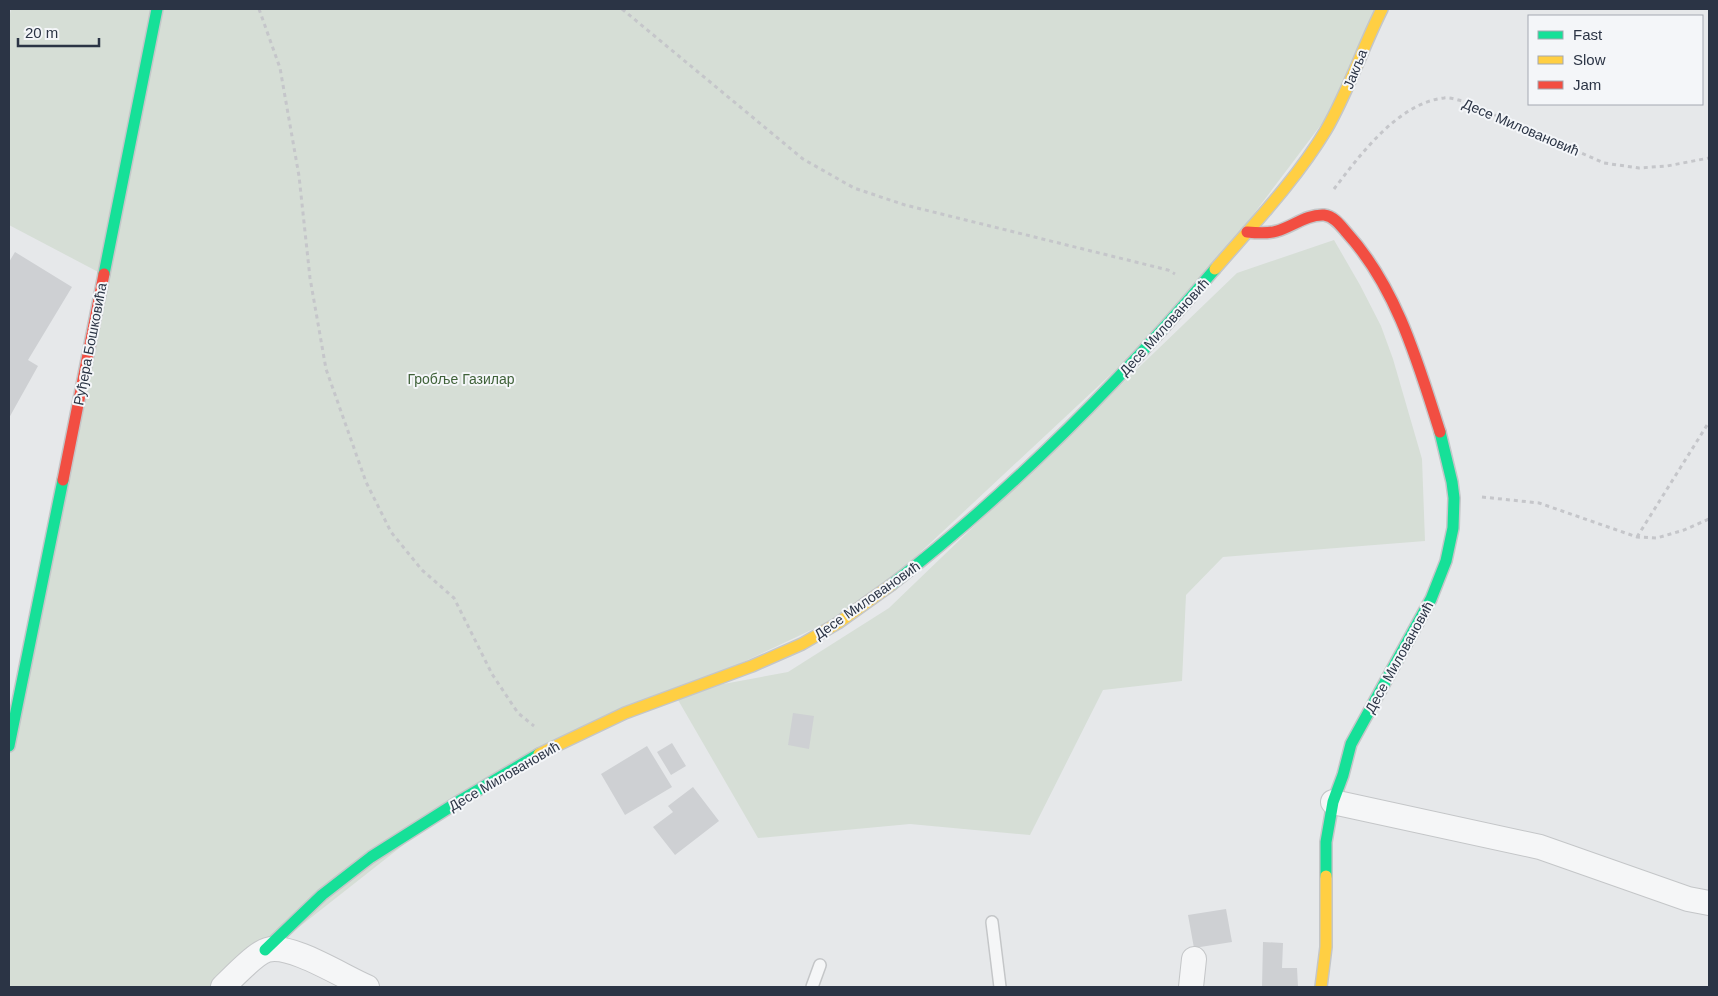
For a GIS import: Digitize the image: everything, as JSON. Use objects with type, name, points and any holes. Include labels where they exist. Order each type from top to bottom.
[{"type":"street","name":"Руђера Бошковића","points":[[9,746],[16,675],[133,134],[157,9]]},
{"type":"street","name":"Јакља","points":[[1247,232],[1311,153],[1327,128],[1348,89],[1357,63],[1382,9]]},
{"type":"street","name":"Десе Миловановић","points":[[1321,987],[1326,947],[1326,842],[1333,802],[1343,776],[1351,744],[1432,599],[1446,561],[1452,528],[1454,498],[1448,465],[1430,398],[1413,348],[1398,314],[1384,286],[1358,245],[1334,220],[1325,215]]},
{"type":"street","points":[[1247,232],[1276,232],[1313,216],[1325,215]]},
{"type":"street","name":"Десе Миловановић","points":[[222,987],[265,950],[305,910],[334,885],[386,848],[463,798],[556,745],[599,724],[647,704],[764,662],[827,630],[864,605],[958,531],[1030,468],[1103,395],[1247,232]]},
{"type":"street","points":[[1333,802],[1540,847],[1688,899],[1709,903]]},
{"type":"street","points":[[265,950],[275,948],[297,953],[367,987]]},
{"type":"street","points":[[1191,987],[1194,959]]},
{"type":"lane","points":[[992,922],[1000,987]]},
{"type":"lane","points":[[812,987],[820,965]]},
{"type":"path","points":[[259,9],[280,68],[299,176],[310,278],[326,369],[366,482],[391,532],[422,570],[454,598],[492,674],[518,712],[556,745]]},
{"type":"path","points":[[622,9],[803,159],[854,188],[906,205],[1168,270],[1200,287]]},
{"type":"path","name":"Десе Миловановић","points":[[1325,215],[1328,196],[1382,132],[1406,112],[1426,103],[1445,98],[1463,101],[1604,163],[1639,168],[1667,166],[1709,158]]},
{"type":"path","points":[[1637,537],[1709,422]]},
{"type":"path","points":[[1454,498],[1484,497],[1539,503],[1637,537],[1657,538],[1684,530],[1709,519]]},
{"type":"green space","name":"Гробље Газилар","points":[[11,9],[1382,9],[1348,89],[1185,305],[864,605],[680,692],[788,672],[889,608],[1237,273],[1334,240],[1381,326],[1393,359],[1422,459],[1425,541],[1223,557],[1186,595],[1182,681],[1103,690],[1030,835],[910,824],[758,838],[674,693],[463,798],[223,987],[9,987],[9,746],[104,275],[9,225],[9,19]]},
{"type":"building","points":[[15,252],[72,287],[28,360],[38,366],[9,418],[9,262]]},
{"type":"building","points":[[793,713],[814,716],[809,749],[788,745]]},
{"type":"building","points":[[672,743],[686,766],[671,775],[657,752]]},
{"type":"building","points":[[647,746],[672,787],[625,815],[601,774]]},
{"type":"building","points":[[693,787],[719,821],[675,855],[653,827],[673,812],[668,806]]},
{"type":"building","points":[[1226,909],[1232,942],[1194,948],[1188,915]]},
{"type":"building","points":[[1263,942],[1283,943],[1282,968],[1297,968],[1298,987],[1262,987]]},
{"type":"traffic: fast","points":[[104,274],[157,9]]},
{"type":"traffic: fast","points":[[891,585],[978,513],[1061,436],[1140,354],[1215,269]]},
{"type":"traffic: fast","points":[[1326,876],[1326,842],[1333,802],[1343,775],[1351,744],[1431,599],[1446,561],[1453,528],[1454,498],[1440,432]]},
{"type":"traffic: fast","points":[[9,746],[63,480]]},
{"type":"traffic: fast","points":[[265,950],[322,895],[371,857],[461,800],[539,754]]},
{"type":"traffic: slow","points":[[1215,269],[1274,202],[1314,149],[1341,101],[1382,9]]},
{"type":"traffic: slow","points":[[539,754],[625,713],[752,666],[802,644],[838,623],[891,585]]},
{"type":"traffic: slow","points":[[1321,987],[1326,947],[1326,876]]},
{"type":"traffic: jam","points":[[1247,232],[1274,232],[1318,215],[1328,216],[1340,224],[1380,278],[1393,302],[1414,353],[1440,432]]},
{"type":"traffic: jam","points":[[63,480],[104,274]]}]
